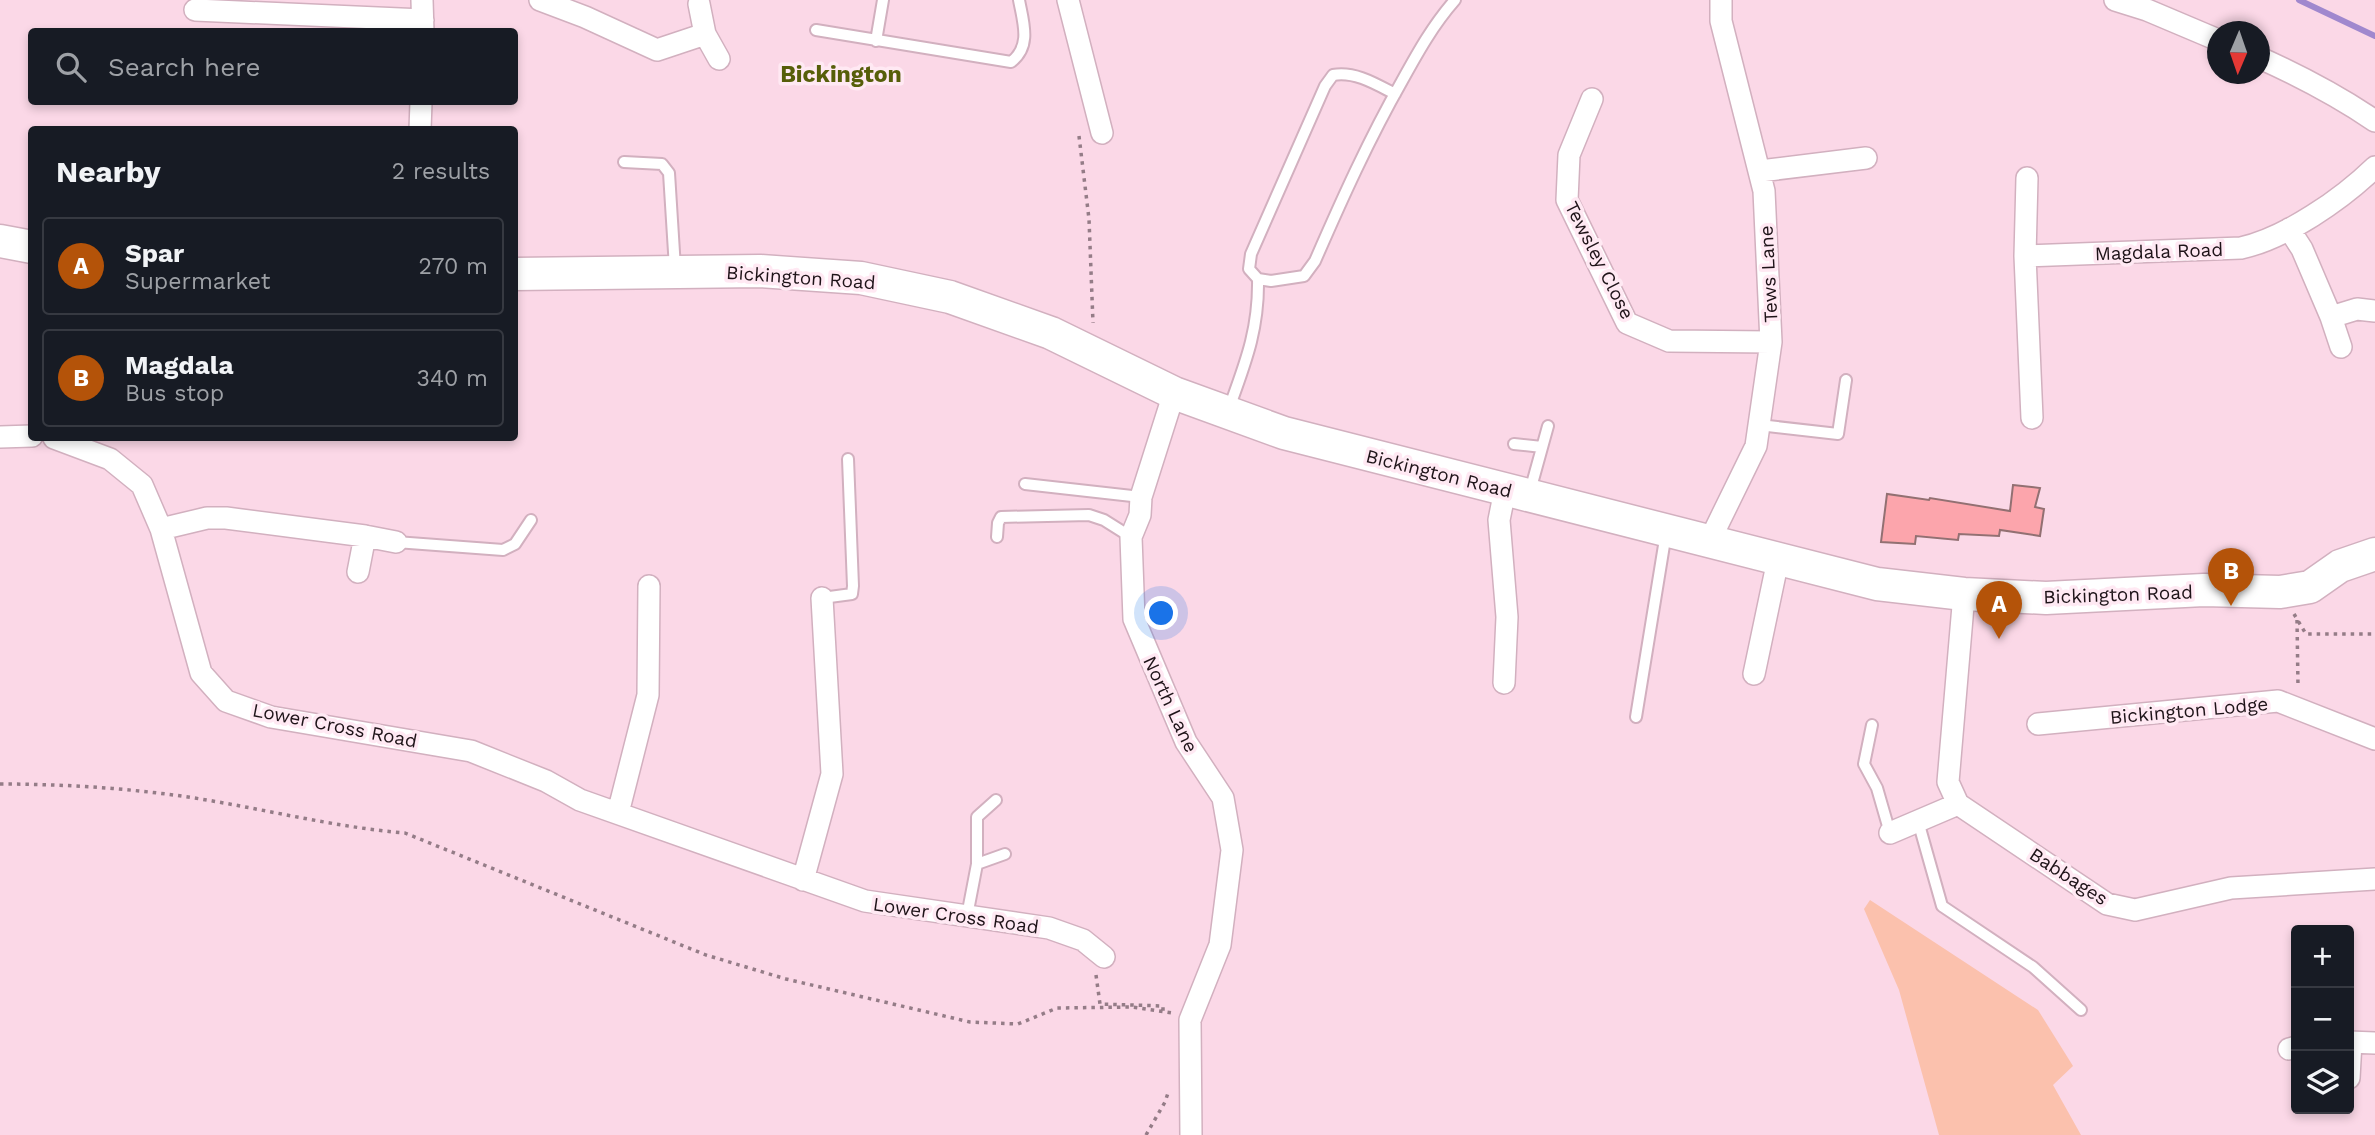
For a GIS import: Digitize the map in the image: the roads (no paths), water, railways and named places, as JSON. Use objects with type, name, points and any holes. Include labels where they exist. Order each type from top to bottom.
[{"type":"main road","points":[[0,241],[28,246]]},
{"type":"main road","name":"Bickington Road","points":[[518,274],[760,271],[861,278],[950,297],[1051,333],[1174,393],[1284,433],[1877,584],[1964,594],[2046,598],[2204,590],[2288,605],[2340,566],[2375,554]]},
{"type":"street","points":[[540,0],[585,16],[657,50],[705,34]]},
{"type":"street","points":[[1068,0],[1102,133]]},
{"type":"street","name":"Tews Lane","points":[[1709,542],[1756,446],[1771,342],[1765,191],[1721,21],[1721,0]]},
{"type":"street","points":[[2115,0],[2147,10],[2207,36]]},
{"type":"street","points":[[699,4],[705,34],[719,59]]},
{"type":"street","points":[[195,10],[423,17]]},
{"type":"street","points":[[2270,63],[2326,90],[2375,121]]},
{"type":"street","name":"Tewsley Close","points":[[1592,99],[1569,155],[1567,200],[1627,323],[1669,341],[1771,342]]},
{"type":"street","points":[[420,126],[421,105]]},
{"type":"street","points":[[1760,171],[1866,158]]},
{"type":"street","name":"Magdala Road","points":[[2025,256],[2241,248],[2265,243],[2358,184],[2375,167]]},
{"type":"street","points":[[2027,178],[2025,256],[2032,418]]},
{"type":"street","points":[[2289,229],[2302,249],[2341,347]]},
{"type":"street","points":[[2330,317],[2357,309],[2375,311]]},
{"type":"street","name":"North Lane","points":[[1174,393],[1141,497],[1140,515],[1132,537],[1134,619],[1186,742],[1223,798],[1232,850],[1220,944],[1191,1016],[1191,1135]]},
{"type":"street","points":[[0,437],[28,436]]},
{"type":"street","name":"Lower Cross Road","points":[[62,441],[110,459],[142,485],[161,529],[201,673],[226,701],[271,717],[471,751],[546,781],[580,800],[865,901],[1049,928],[1083,940],[1098,953]]},
{"type":"street","points":[[1504,683],[1507,617],[1499,520],[1517,493]]},
{"type":"street","points":[[161,529],[207,518],[226,518],[397,542]]},
{"type":"street","points":[[358,572],[365,536]]},
{"type":"street","points":[[1754,674],[1778,560]]},
{"type":"street","points":[[618,813],[648,695],[649,586]]},
{"type":"street","points":[[1890,833],[1958,804],[1948,782],[1964,594]]},
{"type":"street","points":[[803,880],[832,774],[822,598]]},
{"type":"street","name":"Bickington Lodge","points":[[2038,724],[2278,701],[2375,739]]},
{"type":"street","name":"Babbages","points":[[1958,804],[2107,904],[2135,910],[2231,888],[2375,878]]},
{"type":"street","points":[[2354,1042],[2375,1043]]},
{"type":"lane","points":[[876,41],[883,0]]},
{"type":"lane","points":[[816,30],[1011,62],[1018,56],[1025,41],[1019,0]]},
{"type":"lane","points":[[1395,94],[1365,79],[1344,73],[1333,75],[1325,86],[1251,254],[1249,269],[1258,279],[1271,281],[1304,276],[1315,261],[1374,132],[1435,23],[1455,0]]},
{"type":"lane","points":[[624,162],[662,164],[669,173],[676,271]]},
{"type":"lane","points":[[1228,412],[1252,344],[1258,309],[1258,279]]},
{"type":"lane","points":[[1759,425],[1838,434],[1846,380]]},
{"type":"lane","points":[[1517,493],[1542,447],[1548,426]]},
{"type":"lane","points":[[1514,444],[1542,447]]},
{"type":"lane","points":[[822,598],[852,594],[848,458]]},
{"type":"lane","points":[[1025,484],[1141,497]]},
{"type":"lane","points":[[997,537],[1001,517],[1089,515],[1104,520],[1132,537]]},
{"type":"lane","points":[[397,542],[503,550],[515,544],[531,520]]},
{"type":"lane","points":[[1636,717],[1666,531]]},
{"type":"lane","points":[[1872,725],[1864,764],[1877,788],[1890,833]]},
{"type":"lane","points":[[967,916],[977,864],[978,817],[996,800]]},
{"type":"lane","points":[[1918,821],[1942,906],[2033,967],[2081,1010]]},
{"type":"lane","points":[[977,864],[1005,854]]},
{"type":"waterway","points":[[2299,0],[2375,36]]},
{"type":"place","name":"Magdala","points":[[2231,606]]},
{"type":"place","name":"Spar","points":[[1999,639]]},
{"type":"district","name":"Bickington","points":[[841,74]]}]
